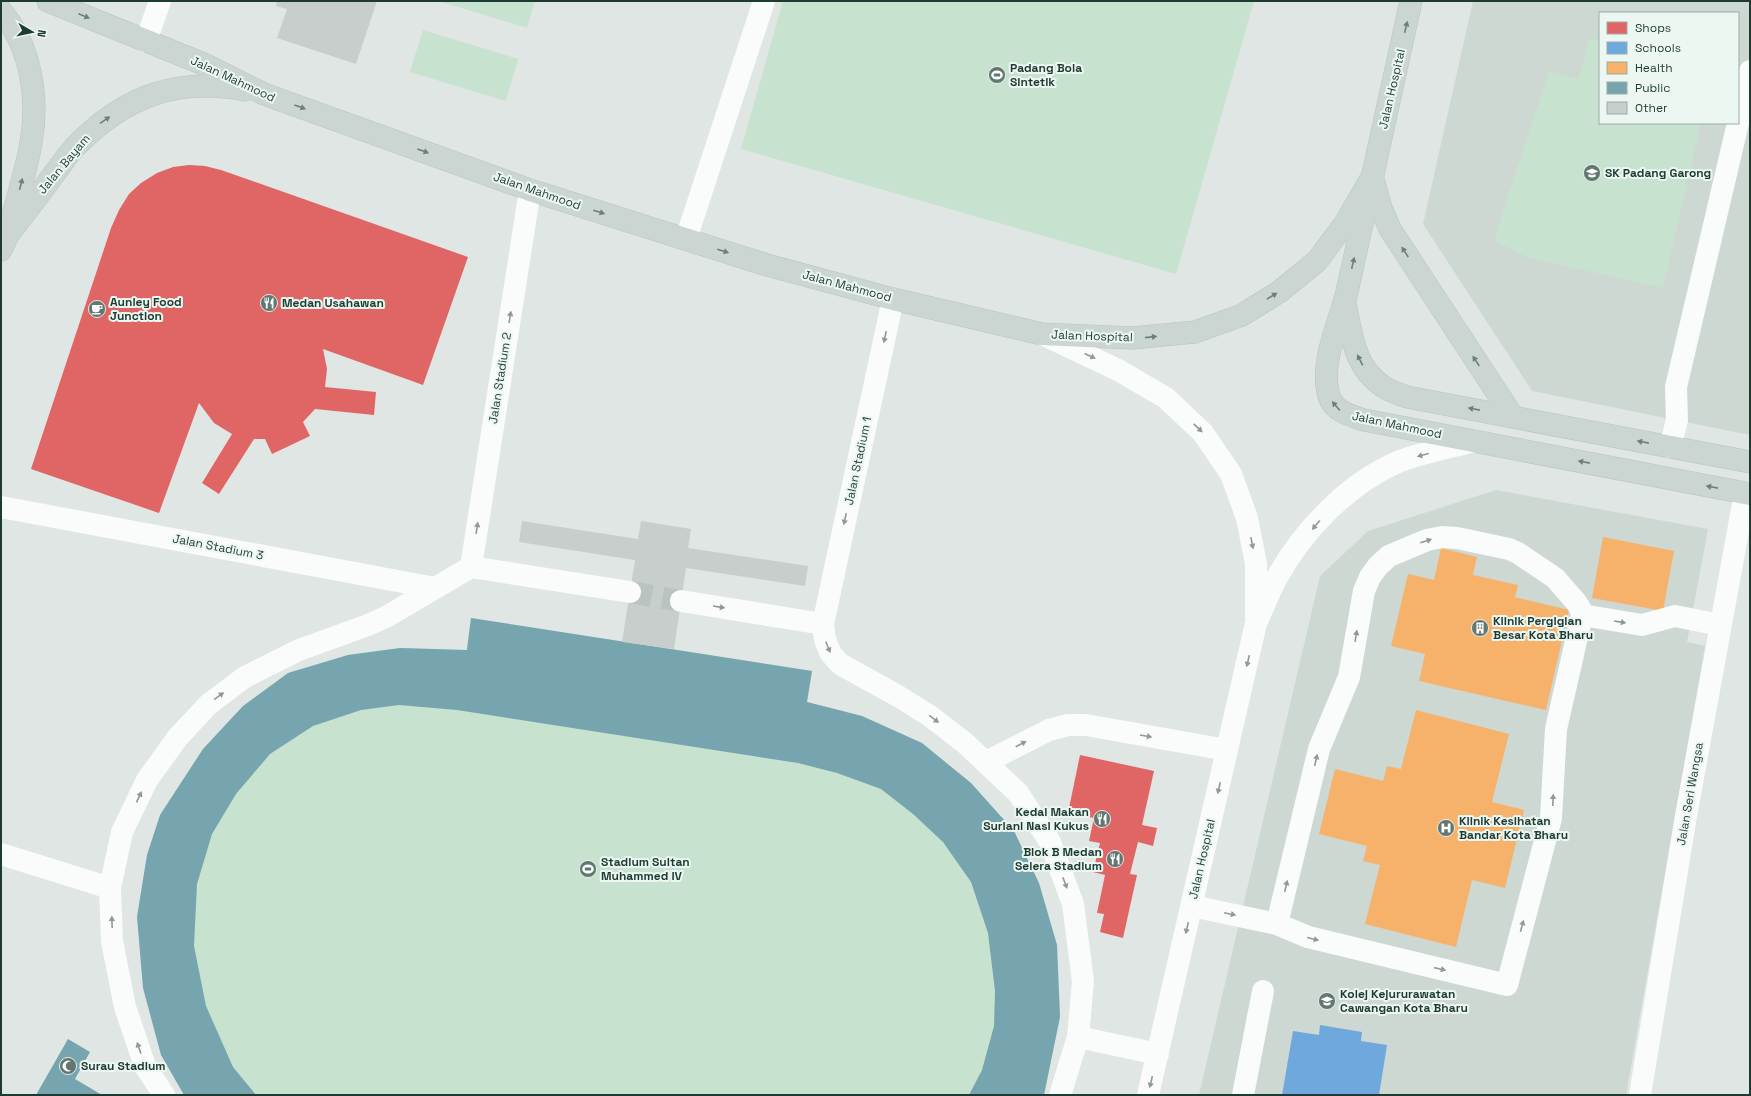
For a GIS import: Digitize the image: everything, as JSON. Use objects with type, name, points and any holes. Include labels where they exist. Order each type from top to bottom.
[{"type":"main road","name":"Jalan Mahmood","points":[[48,1],[206,65],[264,94],[530,190],[767,265],[893,299],[1042,334]]},
{"type":"main road","name":"Jalan Hospital","points":[[1344,301],[1411,1]]},
{"type":"main road","points":[[1,11],[12,23],[30,66],[34,105],[31,143],[4,242]]},
{"type":"main road","name":"Jalan Bayam","points":[[4,242],[77,144],[100,123],[128,105],[159,92],[192,86],[227,87],[264,94]]},
{"type":"main road","name":"Jalan Hospital","points":[[1042,334],[1132,338],[1195,332],[1242,314],[1279,292],[1317,261],[1346,222],[1372,177]]},
{"type":"main road","points":[[1372,177],[1381,208],[1390,229],[1513,417]]},
{"type":"main road","name":"Jalan Mahmood","points":[[1344,301],[1328,359],[1326,377],[1328,394],[1336,408],[1348,416],[1747,494]]},
{"type":"main road","points":[[1344,301],[1358,358],[1368,374],[1385,388],[1407,397],[1750,462]]},
{"type":"street","points":[[146,41],[160,1]]},
{"type":"street","points":[[686,239],[764,1]]},
{"type":"street","points":[[1739,119],[1750,70]]},
{"type":"street","points":[[1670,447],[1677,420],[1676,387],[1738,124]]},
{"type":"street","name":"Jalan Stadium 2","points":[[471,567],[530,190]]},
{"type":"street","name":"Jalan Stadium 1","points":[[823,624],[893,299]]},
{"type":"street","name":"Jalan Hospital","points":[[1042,334],[1118,370],[1166,398],[1203,433],[1231,474],[1247,518],[1256,564],[1256,623]]},
{"type":"street","name":"Jalan Hospital","points":[[1148,1095],[1256,623],[1276,581],[1297,548],[1328,510],[1360,482],[1401,461],[1474,441]]},
{"type":"street","name":"Jalan Seri Wangsa","points":[[1640,1095],[1686,816],[1720,626],[1742,548],[1747,494]]},
{"type":"street","name":"Jalan Stadium 3","points":[[1,507],[435,588]]},
{"type":"street","points":[[1192,906],[1277,924],[1308,937],[1507,985],[1551,818],[1556,729],[1582,615],[1576,602],[1558,581],[1518,552],[1457,538],[1442,537],[1427,540],[1389,556],[1378,566],[1370,577],[1364,591],[1348,677],[1319,749],[1277,924]]},
{"type":"street","points":[[164,1095],[145,1066],[125,1007],[112,941],[110,888],[122,832],[147,780],[178,737],[209,704],[245,677],[299,650],[374,622],[471,567],[630,592]]},
{"type":"street","points":[[681,600],[823,624],[825,640],[831,654],[840,664],[898,696],[930,716],[965,743],[1018,793],[1050,842],[1073,904],[1083,981],[1078,1037],[1060,1095]]},
{"type":"street","points":[[1582,615],[1642,625],[1675,616],[1720,626]]},
{"type":"street","points":[[986,762],[1049,730],[1068,725],[1086,725],[1227,750]]},
{"type":"street","points":[[1,854],[110,888]]},
{"type":"street","points":[[1242,1095],[1263,991]]},
{"type":"street","points":[[1078,1037],[1158,1054]]},
{"type":"shaded area","name":"SK Padang Garong","points":[[1473,1],[1750,1],[1750,435],[1532,391],[1423,224]]},
{"type":"shaded area","points":[[1496,490],[1708,529],[1687,642],[1705,646],[1626,1095],[1199,1095],[1320,576],[1368,531]]},
{"type":"green space","points":[[438,1],[535,1],[527,28]]},
{"type":"green space","name":"Padang Bola Sintetik","points":[[783,1],[1254,1],[1176,274],[741,149]]},
{"type":"green space","points":[[423,30],[518,59],[506,101],[410,72]]},
{"type":"green space","points":[[1590,38],[1599,40],[1599,124],[1701,124],[1663,288],[1529,258],[1494,241],[1549,71],[1578,79]]},
{"type":"green space","name":"Stadium Sultan Muhammed IV","points":[[471,618],[812,671],[807,702],[862,716],[922,743],[971,783],[1014,831],[1039,883],[1057,945],[1060,1017],[1044,1095],[184,1095],[137,917],[147,855],[160,815],[203,749],[243,706],[288,673],[348,655],[400,648],[466,650]]},
{"type":"building: Shops","name":"Medan Usahawan","points":[[189,165],[205,166],[221,170],[468,257],[423,385],[323,349],[327,369],[325,387],[376,392],[374,415],[315,409],[303,422],[310,436],[272,454],[265,439],[254,439],[219,494],[202,483],[232,434],[214,423],[199,403],[159,513],[31,469],[111,228],[119,210],[129,194],[141,183],[157,173],[173,167]]},
{"type":"building: Shops","name":"Blok B Medan Selera Stadium","points":[[1080,755],[1154,771],[1142,825],[1157,828],[1153,846],[1138,842],[1130,874],[1137,875],[1123,938],[1100,932],[1104,914],[1097,913],[1105,875],[1093,872],[1100,843],[1089,841],[1094,818],[1068,813]]},
{"type":"building: Schools","points":[[1320,1025],[1362,1032],[1361,1041],[1387,1045],[1379,1095],[1282,1095],[1293,1031],[1319,1035]]},
{"type":"building: Health","points":[[1603,537],[1674,551],[1663,611],[1592,598]]},
{"type":"building: Health","name":"Klinik Pergigian Besar Kota Bharu","points":[[1441,548],[1477,557],[1473,575],[1518,585],[1515,597],[1569,610],[1546,710],[1419,681],[1425,654],[1391,646],[1408,574],[1434,580]]},
{"type":"building: Health","name":"Klinik Kesihatan Bandar Kota Bharu","points":[[1416,710],[1509,734],[1492,802],[1524,810],[1505,888],[1472,880],[1456,947],[1365,924],[1380,865],[1363,861],[1367,846],[1319,834],[1335,769],[1383,781],[1387,766],[1401,769]]},
{"type":"building: Public","points":[[471,618],[812,671],[807,702],[862,716],[922,743],[971,783],[1014,831],[1039,883],[1057,945],[1060,1017],[1044,1095],[969,1095],[982,1070],[994,1026],[995,991],[988,933],[971,882],[943,842],[913,814],[881,789],[837,773],[798,763],[457,710],[399,705],[361,710],[313,726],[270,754],[236,794],[212,834],[197,884],[194,946],[206,1006],[233,1067],[256,1095],[184,1095],[161,1055],[143,988],[137,917],[147,855],[160,815],[203,749],[243,706],[288,673],[348,655],[400,648],[467,650]]},
{"type":"building: Public","name":"Surau Stadium","points":[[68,1039],[90,1052],[75,1079],[102,1095],[36,1095]]},
{"type":"building: Other","points":[[277,1],[377,1],[356,64],[277,38],[287,9],[276,6]]},
{"type":"building: Other","points":[[522,521],[638,539],[641,521],[691,529],[688,548],[808,566],[805,586],[686,568],[674,649],[622,642],[635,560],[519,542]]},
{"type":"tunnel","points":[[630,592],[681,601]]},
{"type":"place","name":"Padang Bola Sintetik","points":[[997,75]]},
{"type":"place","name":"SK Padang Garong","points":[[1592,173]]},
{"type":"place","name":"Medan Usahawan","points":[[269,303]]},
{"type":"place","name":"Auniey Food Junction","points":[[97,309]]},
{"type":"place","name":"Klinik Pergigian Besar Kota Bharu","points":[[1480,628]]},
{"type":"place","name":"Kedai Makan Suriani Nasi Kukus","points":[[1102,819]]},
{"type":"place","name":"Klinik Kesihatan Bandar Kota Bharu","points":[[1446,828]]},
{"type":"place","name":"Blok B Medan Selera Stadium","points":[[1115,859]]},
{"type":"place","name":"Stadium Sultan Muhammed IV","points":[[588,869]]},
{"type":"place","name":"Kolej Kejururawatan Cawangan Kota Bharu","points":[[1327,1001]]},
{"type":"place","name":"Surau Stadium","points":[[68,1066]]}]
